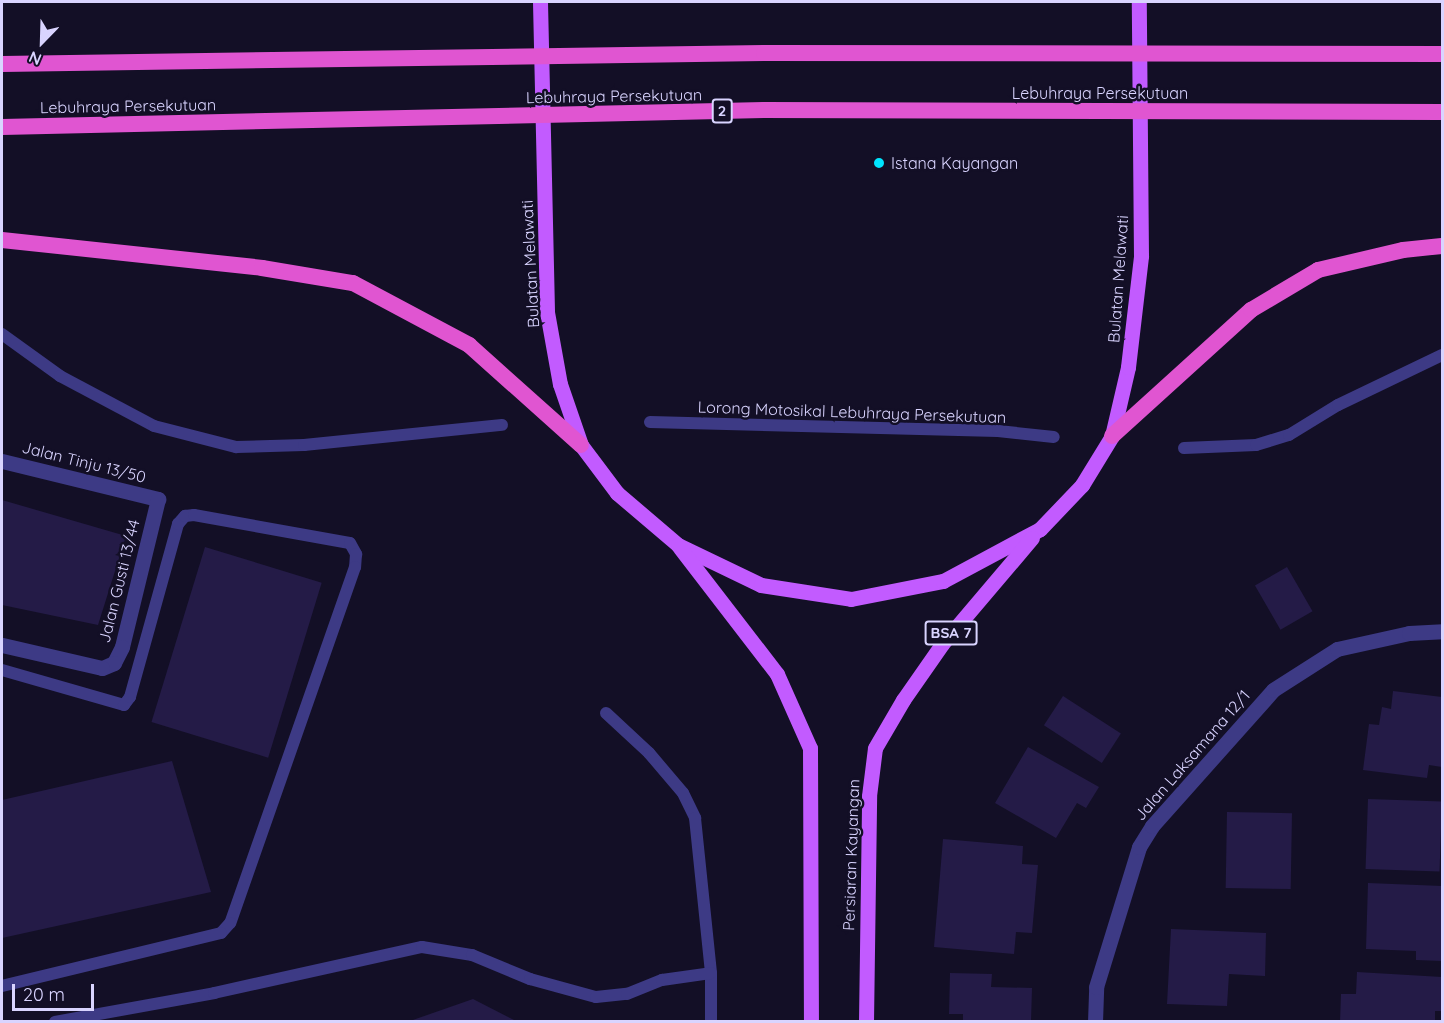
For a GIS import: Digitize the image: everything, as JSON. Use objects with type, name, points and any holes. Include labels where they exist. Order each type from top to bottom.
[{"type":"highway","points":[[2,64],[764,53],[1443,54]]},
{"type":"highway","name":"Lebuhraya Persekutuan","points":[[2,127],[764,110],[1443,112]]},
{"type":"highway","points":[[2,240],[262,268],[353,283],[469,345],[581,445]]},
{"type":"highway","points":[[1112,436],[1251,310],[1318,270],[1403,250],[1443,246]]},
{"type":"main road","name":"Bulatan Melawati","points":[[540,7],[547,312],[560,384],[581,445],[617,493],[678,545],[761,585],[851,599],[943,581],[1040,529],[1082,485],[1112,436],[1136,317],[1141,159],[1139,2]]},
{"type":"main road","name":"Persiaran Kayangan","points":[[866,1022],[869,796],[875,748],[903,700],[942,644],[987,587],[1040,529]]},
{"type":"main road","points":[[678,545],[777,674],[810,748],[811,1022]]},
{"type":"street","name":"Jalan Tinju 13/50","points":[[2,461],[158,499]]},
{"type":"street","name":"Jalan Gusti 13/44","points":[[2,645],[102,668],[114,663],[122,647],[158,499]]},
{"type":"street","name":"Jalan Laksamana 12/1","points":[[1095,1022],[1096,987],[1139,847],[1152,826],[1273,690],[1337,649],[1409,633],[1443,631]]},
{"type":"lane","points":[[2,334],[60,376],[154,426],[236,447],[304,445],[502,425]]},
{"type":"lane","points":[[1184,448],[1256,445],[1289,435],[1338,405],[1443,355]]},
{"type":"lane","name":"Lorong Motosikal Lebuhraya Persekutuan","points":[[650,422],[998,431],[1054,437]]},
{"type":"lane","points":[[2,670],[124,705],[130,697],[178,524],[185,516],[194,515],[350,543],[356,554],[356,567],[230,923],[221,933],[2,986]]},
{"type":"lane","points":[[606,713],[663,769],[683,793],[695,818],[711,973],[711,1022]]},
{"type":"lane","points":[[55,1022],[214,993],[422,947],[471,955],[530,979],[596,997],[627,994],[662,980],[711,973]]},
{"type":"building","points":[[2,500],[126,536],[98,625],[2,605]]},
{"type":"building","points":[[205,547],[322,583],[268,758],[151,722]]},
{"type":"building","points":[[1287,567],[1312,611],[1280,630],[1255,586]]},
{"type":"building","points":[[1393,691],[1442,697],[1442,767],[1429,765],[1427,778],[1363,770],[1369,724],[1379,725],[1382,707],[1391,709]]},
{"type":"building","points":[[1063,696],[1121,734],[1102,763],[1044,725]]},
{"type":"building","points":[[1028,747],[1099,787],[1086,808],[1077,803],[1056,838],[995,803]]},
{"type":"building","points":[[172,761],[211,892],[2,938],[2,800]]},
{"type":"building","points":[[1368,799],[1442,802],[1440,872],[1366,869]]},
{"type":"building","points":[[1227,812],[1292,813],[1291,889],[1226,888]]},
{"type":"building","points":[[943,839],[1023,846],[1022,864],[1038,865],[1032,933],[1016,932],[1014,954],[934,947]]},
{"type":"building","points":[[1368,883],[1442,886],[1442,961],[1416,960],[1416,951],[1366,949]]},
{"type":"building","points":[[1171,929],[1266,933],[1265,976],[1229,974],[1227,1006],[1167,1004]]},
{"type":"building","points":[[1357,972],[1442,977],[1442,1011],[1435,1011],[1435,1022],[1340,1022],[1341,994],[1356,994]]},
{"type":"building","points":[[950,973],[992,974],[991,987],[1032,988],[1031,1022],[963,1022],[963,1014],[949,1014]]},
{"type":"building","points":[[473,999],[518,1022],[410,1021]]},
{"type":"place","name":"Istana Kayangan","points":[[879,163]]}]
